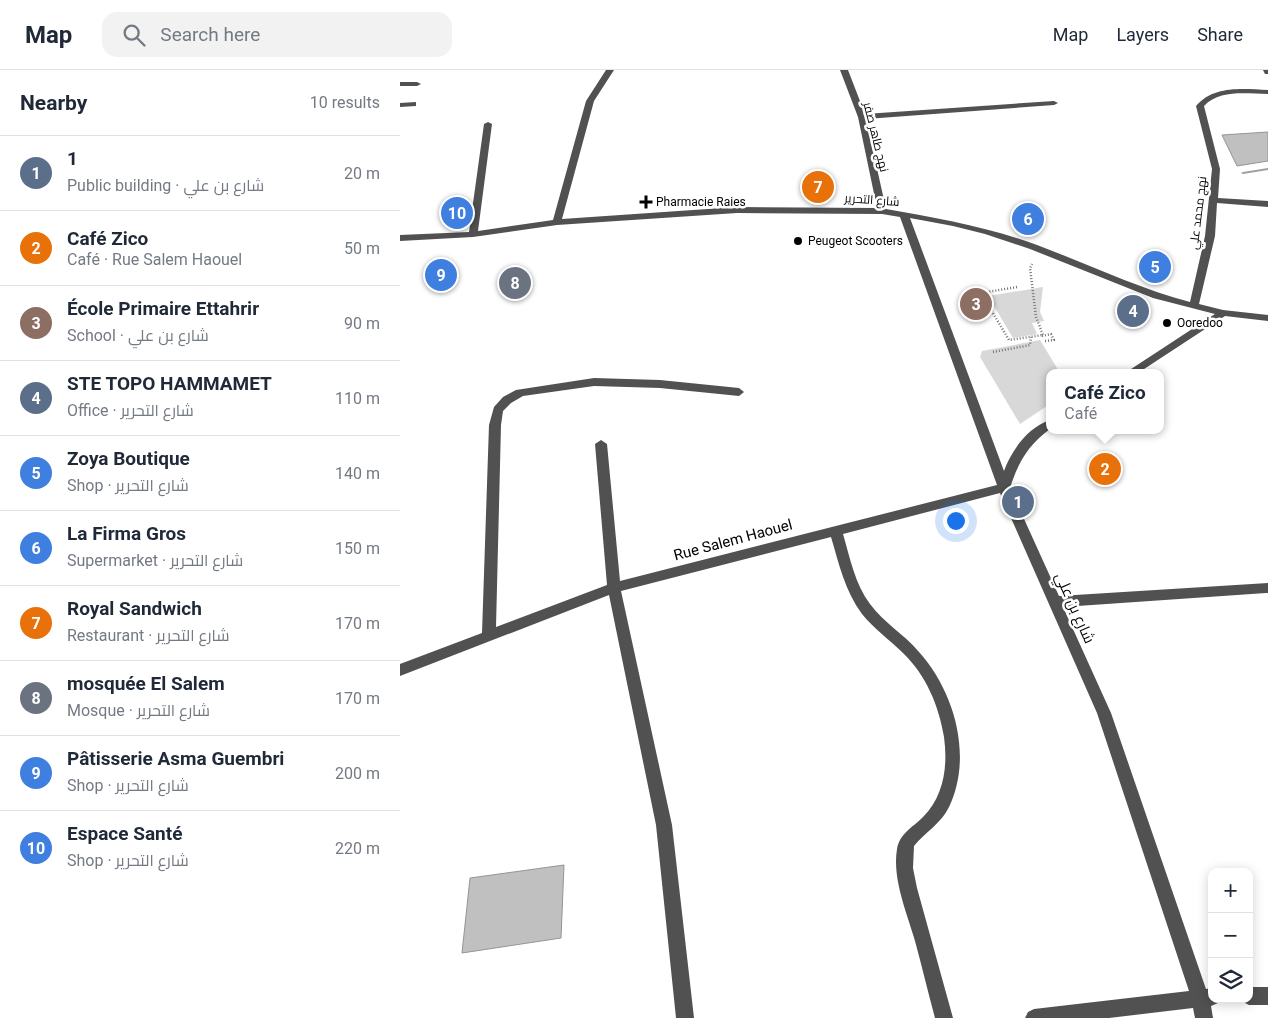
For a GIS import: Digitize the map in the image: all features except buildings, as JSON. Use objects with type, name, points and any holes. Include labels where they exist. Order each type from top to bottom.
[{"type":"street","points":[[557,222],[590,101],[610,70]]},
{"type":"street","name":"نهج طاهر صفر","points":[[844,70],[862,117],[882,211]]},
{"type":"street","points":[[400,84],[417,84]]},
{"type":"street","name":"نهج محمد علي","points":[[1194,306],[1210,236],[1216,169],[1200,106],[1205,100],[1214,96],[1268,92]]},
{"type":"street","points":[[862,117],[1054,103]]},
{"type":"street","points":[[400,105],[413,104]]},
{"type":"street","points":[[474,234],[488,124]]},
{"type":"street","points":[[1214,200],[1268,204]]},
{"type":"street","name":"شارع التحرير","points":[[400,238],[474,234],[557,222],[737,210],[882,211],[988,232],[1033,247],[1156,296],[1223,313],[1268,318]]},
{"type":"street","name":"شارع بن علي","points":[[904,215],[1004,488],[1104,713],[1206,997],[1204,1018]]},
{"type":"street","points":[[1136,369],[1223,313]]},
{"type":"street","points":[[490,638],[495,425],[498,410],[507,400],[520,393],[594,382],[660,384],[740,392]]},
{"type":"street","points":[[1004,488],[1011,463],[1022,446],[1046,427]]},
{"type":"street","points":[[601,444],[614,588],[664,825],[685,1018]]},
{"type":"street","name":"Rue Salem Haouel","points":[[400,670],[490,638],[614,588],[1004,488]]},
{"type":"street","points":[[835,530],[861,602],[871,616],[914,655],[930,677],[949,726],[953,750],[952,778],[939,811],[927,825],[910,838],[905,847],[904,862],[910,892],[944,1018]]},
{"type":"street","points":[[1055,602],[1266,588]]},
{"type":"street","points":[[1253,996],[1268,996]]},
{"type":"street","points":[[1034,1018],[1206,997]]},
{"type":"path","points":[[1017,287],[981,293],[1009,340],[1043,335],[1036,317],[1030,268],[1035,259]]},
{"type":"path","points":[[971,297],[960,298],[962,302],[985,299]]},
{"type":"path","points":[[1036,338],[1051,334],[1054,340],[1045,341]]},
{"type":"path","points":[[993,352],[1030,345],[1031,337]]},
{"type":"shaded area","points":[[1043,287],[1040,312],[1044,321],[1032,323],[1037,334],[1013,338],[988,296]]},
{"type":"shaded area","points":[[1040,340],[1058,369],[1046,369],[1046,407],[1020,424],[980,357],[982,351]]},
{"type":"waterway","points":[[1243,173],[1268,169]]},
{"type":"place","name":"Royal Sandwich","points":[[818,187]]},
{"type":"place","name":"Pharmacie Raies","points":[[646,202]]},
{"type":"place","name":"Espace Santé","points":[[457,213]]},
{"type":"place","name":"La Firma Gros","points":[[1028,219]]},
{"type":"place","name":"Peugeot Scooters","points":[[798,241]]},
{"type":"place","name":"Zoya Boutique","points":[[1155,267]]},
{"type":"place","name":"Pâtisserie Asma Guembri","points":[[441,275]]},
{"type":"place","name":"mosquée El Salem","points":[[515,283]]},
{"type":"place","name":"École Primaire Ettahrir","points":[[976,304]]},
{"type":"place","name":"STE TOPO HAMMAMET","points":[[1133,311]]},
{"type":"place","name":"Ooredoo","points":[[1167,323]]},
{"type":"place","name":"Café Zico","points":[[1105,469]]},
{"type":"place","name":"1","points":[[1018,502]]}]
